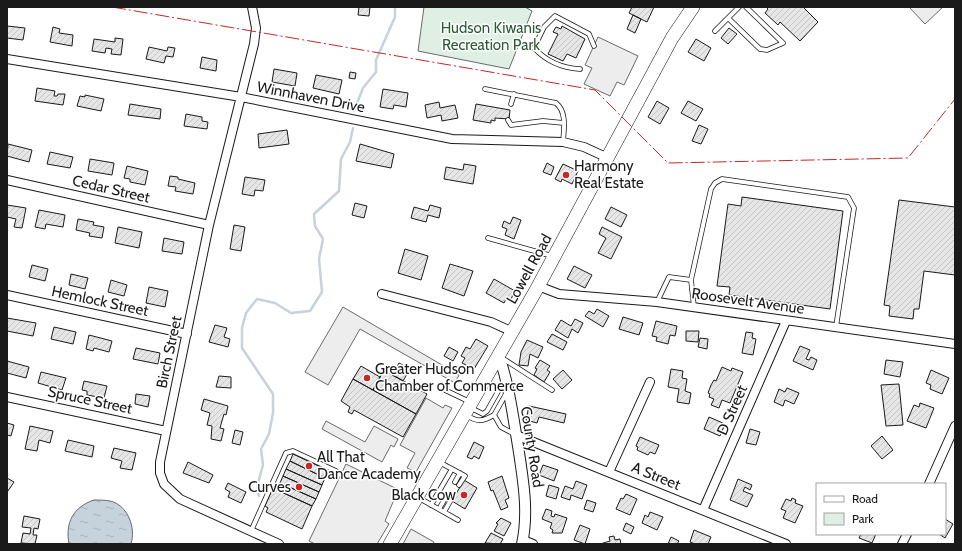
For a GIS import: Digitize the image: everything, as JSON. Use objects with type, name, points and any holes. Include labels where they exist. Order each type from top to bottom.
[{"type":"main road","name":"Lowell Road","points":[[390,544],[513,332],[672,38],[693,7]]},
{"type":"street","name":"Birch Street","points":[[252,7],[256,28],[254,44],[209,225],[166,431],[160,462],[160,473],[164,484],[180,499],[279,544]]},
{"type":"street","name":"Winnhaven Drive","points":[[7,59],[241,97],[452,139],[563,142],[584,147],[608,158]]},
{"type":"street","name":"Cedar Street","points":[[7,180],[209,225]]},
{"type":"street","name":"Roosevelt Avenue","points":[[538,286],[559,294],[657,302],[955,344]]},
{"type":"street","points":[[382,294],[491,322],[513,332]]},
{"type":"street","name":"Hemlock Street","points":[[7,295],[186,334]]},
{"type":"street","name":"D Street","points":[[703,510],[786,320]]},
{"type":"street","name":"County Road","points":[[499,356],[506,379],[525,496],[523,542]]},
{"type":"street","points":[[609,472],[650,382]]},
{"type":"street","name":"Spruce Street","points":[[7,396],[166,431]]},
{"type":"street","points":[[929,483],[955,426]]},
{"type":"street","name":"A Street","points":[[516,435],[786,544]]},
{"type":"street","points":[[902,544],[906,535]]},
{"type":"street","points":[[523,542],[533,544]]},
{"type":"lane","points":[[715,31],[739,7]]},
{"type":"lane","points":[[728,18],[760,49],[767,50],[783,43],[746,7]]},
{"type":"lane","points":[[580,69],[564,68],[542,57],[538,53],[534,48],[544,28],[555,16],[589,34],[594,46]]},
{"type":"lane","points":[[485,89],[556,103],[562,110],[564,123],[563,142]]},
{"type":"lane","points":[[511,104],[514,94]]},
{"type":"lane","points":[[508,120],[511,126],[543,120],[564,123]]},
{"type":"lane","points":[[694,308],[691,280],[711,189],[715,182],[722,179],[848,197],[854,208],[836,327]]},
{"type":"lane","points":[[488,238],[554,256]]},
{"type":"lane","points":[[657,302],[668,277],[691,280]]},
{"type":"lane","points":[[499,356],[552,390]]},
{"type":"lane","points":[[445,390],[469,409],[483,414],[487,411],[506,379]]},
{"type":"lane","points":[[469,409],[476,421],[482,422],[494,415],[508,390]]},
{"type":"lane","points":[[494,415],[501,427],[516,435]]},
{"type":"lane","points":[[251,531],[286,453],[289,451],[336,471]]},
{"type":"lane","points":[[438,461],[465,476],[460,485]]},
{"type":"lane","points":[[431,505],[452,469]]},
{"type":"lane","points":[[455,482],[460,473]]},
{"type":"lane","points":[[439,509],[447,495]]},
{"type":"lane","points":[[417,497],[458,520]]},
{"type":"lane","points":[[444,512],[452,498]]},
{"type":"green space","name":"Hudson Kiwanis Recreation Park","points":[[424,7],[525,7],[532,11],[509,69],[418,51]]},
{"type":"shaded area","points":[[909,7],[943,7],[925,24]]},
{"type":"shaded area","points":[[598,37],[638,56],[624,85],[617,82],[610,96],[584,84],[592,68],[585,65]]},
{"type":"shaded area","points":[[343,307],[459,375],[455,383],[360,329],[328,385],[305,372]]},
{"type":"shaded area","points":[[426,398],[443,408],[445,405],[452,408],[416,472],[407,468],[415,453],[400,445]]},
{"type":"shaded area","points":[[326,421],[365,442],[374,426],[398,439],[394,447],[391,445],[382,462],[322,429]]},
{"type":"shaded area","points":[[346,464],[395,488],[392,493],[396,495],[385,521],[389,524],[377,544],[315,544],[309,541]]},
{"type":"shaded area","points":[[411,529],[434,542],[433,544],[403,544]]},
{"type":"water","points":[[94,500],[116,503],[122,507],[131,524],[131,544],[69,544],[68,529],[72,517],[81,507]]},
{"type":"building","points":[[359,7],[370,7],[369,16],[358,15]]},
{"type":"building","points":[[632,7],[654,7],[647,22],[629,13]]},
{"type":"building","points":[[766,7],[803,7],[818,22],[800,41],[780,22],[778,25],[765,13],[768,9]]},
{"type":"building","points":[[633,15],[641,19],[635,33],[627,29]]},
{"type":"building","points":[[7,26],[25,28],[23,40],[7,38]]},
{"type":"building","points":[[562,26],[585,39],[576,58],[567,54],[563,61],[548,54],[558,34],[553,32],[556,27],[561,29]]},
{"type":"building","points":[[53,27],[60,29],[59,33],[73,35],[72,46],[50,42]]},
{"type":"building","points":[[729,28],[737,34],[728,44],[721,38]]},
{"type":"building","points":[[115,38],[123,39],[121,55],[111,54],[112,49],[106,48],[105,53],[92,51],[94,39],[115,42]]},
{"type":"building","points":[[696,39],[711,48],[704,61],[688,52]]},
{"type":"building","points":[[149,47],[167,51],[168,47],[175,48],[173,57],[166,56],[164,63],[146,59]]},
{"type":"building","points":[[202,57],[217,60],[216,71],[200,68]]},
{"type":"building","points":[[274,69],[297,73],[295,86],[272,82]]},
{"type":"building","points":[[350,72],[356,73],[355,79],[349,78]]},
{"type":"building","points":[[316,75],[342,80],[339,94],[313,88]]},
{"type":"building","points":[[37,88],[55,91],[54,96],[57,96],[58,94],[65,94],[63,105],[35,101]]},
{"type":"building","points":[[383,89],[408,93],[406,107],[394,105],[393,109],[380,107]]},
{"type":"building","points":[[85,95],[104,99],[101,111],[77,106],[80,96],[85,97]]},
{"type":"building","points":[[657,101],[669,108],[660,124],[648,117]]},
{"type":"building","points":[[688,101],[703,109],[696,121],[681,113]]},
{"type":"building","points":[[439,102],[440,108],[455,105],[458,118],[442,121],[441,115],[427,118],[425,105]]},
{"type":"building","points":[[130,104],[161,109],[160,119],[128,115]]},
{"type":"building","points":[[476,104],[510,110],[509,119],[495,118],[495,121],[491,120],[491,123],[473,120]]},
{"type":"building","points":[[186,114],[202,117],[202,121],[208,122],[207,129],[184,126]]},
{"type":"building","points":[[699,125],[708,129],[701,144],[692,141]]},
{"type":"building","points":[[287,130],[289,144],[259,148],[258,134]]},
{"type":"building","points":[[8,144],[32,150],[29,162],[7,156]]},
{"type":"building","points":[[360,144],[394,154],[391,168],[356,161]]},
{"type":"building","points":[[50,152],[73,157],[70,168],[47,164]]},
{"type":"building","points":[[90,159],[114,163],[112,175],[88,171]]},
{"type":"building","points":[[547,163],[554,167],[551,175],[543,172]]},
{"type":"building","points":[[464,164],[476,166],[473,184],[444,179],[446,167],[463,170]]},
{"type":"building","name":"Harmony Real Estate","points":[[563,164],[578,171],[572,184],[562,179],[561,182],[555,179]]},
{"type":"building","points":[[127,166],[148,171],[145,185],[130,182],[130,179],[124,178]]},
{"type":"building","points":[[170,176],[195,183],[193,194],[175,191],[176,187],[168,186]]},
{"type":"building","points":[[245,177],[265,180],[263,191],[255,190],[254,196],[242,194]]},
{"type":"building","points":[[742,197],[843,211],[830,309],[729,295],[730,287],[717,286],[728,204],[741,206]]},
{"type":"building","points":[[899,200],[955,207],[955,275],[924,271],[919,309],[914,309],[913,319],[889,316],[890,306],[884,305]]},
{"type":"building","points":[[355,203],[367,206],[364,218],[352,215]]},
{"type":"building","points":[[7,205],[26,208],[22,228],[14,227],[16,219],[7,217]]},
{"type":"building","points":[[430,205],[441,208],[439,218],[428,215],[426,222],[411,218],[414,207],[428,211]]},
{"type":"building","points":[[611,207],[627,215],[621,227],[605,219]]},
{"type":"building","points":[[39,210],[65,215],[63,227],[46,224],[45,229],[35,227]]},
{"type":"building","points":[[513,217],[521,220],[514,239],[505,235],[507,229],[502,227],[504,221],[510,224]]},
{"type":"building","points":[[78,219],[94,222],[93,225],[104,227],[102,238],[89,236],[90,233],[76,230]]},
{"type":"building","points":[[234,225],[245,227],[241,251],[230,249]]},
{"type":"building","points":[[118,227],[142,232],[139,248],[115,243]]},
{"type":"building","points":[[602,227],[622,237],[611,259],[598,253],[606,238],[599,234]]},
{"type":"building","points":[[164,238],[184,242],[182,254],[162,251]]},
{"type":"building","points":[[405,249],[428,256],[421,280],[398,273]]},
{"type":"building","points":[[450,264],[473,271],[464,296],[442,288]]},
{"type":"building","points":[[32,265],[48,269],[45,281],[29,277]]},
{"type":"building","points":[[574,266],[592,275],[585,288],[567,279]]},
{"type":"building","points":[[71,274],[88,278],[85,289],[69,285]]},
{"type":"building","points":[[494,279],[515,291],[511,299],[507,297],[504,303],[486,293]]},
{"type":"building","points":[[111,280],[127,285],[124,296],[108,292]]},
{"type":"building","points":[[149,287],[168,291],[165,307],[146,303]]},
{"type":"building","points":[[597,309],[609,316],[603,327],[585,316],[589,311],[594,314]]},
{"type":"building","points":[[623,317],[643,323],[639,335],[619,329]]},
{"type":"building","points":[[7,318],[36,323],[33,336],[7,331]]},
{"type":"building","points":[[575,319],[583,323],[578,333],[572,329],[568,338],[555,330],[561,320],[571,326]]},
{"type":"building","points":[[656,321],[677,326],[675,336],[670,335],[668,344],[656,341],[657,337],[652,336]]},
{"type":"building","points":[[215,325],[227,328],[224,337],[230,339],[228,347],[209,342]]},
{"type":"building","points":[[54,327],[76,332],[73,344],[51,339]]},
{"type":"building","points":[[686,331],[699,331],[698,342],[686,341]]},
{"type":"building","points":[[746,332],[753,333],[752,338],[756,339],[753,355],[742,353]]},
{"type":"building","points":[[552,334],[567,342],[563,350],[547,342]]},
{"type":"building","points":[[89,335],[112,341],[109,352],[94,348],[93,351],[86,349]]},
{"type":"building","points":[[700,338],[708,339],[707,349],[698,347]]},
{"type":"building","points":[[476,339],[488,346],[474,369],[462,363],[465,358],[461,356],[466,347],[470,349]]},
{"type":"building","points":[[527,340],[543,347],[538,358],[530,354],[528,366],[519,365],[521,352]]},
{"type":"building","points":[[800,346],[810,350],[806,359],[809,360],[811,357],[817,360],[813,370],[793,361]]},
{"type":"building","points":[[449,347],[458,352],[453,361],[444,356]]},
{"type":"building","points":[[136,348],[160,353],[158,364],[133,359]]},
{"type":"building","points":[[540,360],[550,366],[547,370],[550,372],[544,382],[534,375],[537,369],[535,368]]},
{"type":"building","points":[[886,360],[903,362],[900,377],[884,374]]},
{"type":"building","points":[[7,361],[29,367],[26,378],[7,373]]},
{"type":"building","points":[[399,363],[410,369],[403,381],[392,375]]},
{"type":"building","name":"Greater Hudson Chamber of Commerce","points":[[361,366],[380,377],[373,390],[353,379]]},
{"type":"building","points":[[722,367],[731,371],[732,368],[743,372],[730,403],[722,400],[719,408],[711,405],[714,399],[709,397],[710,394],[708,393],[714,380],[716,381]]},
{"type":"building","points":[[671,369],[683,371],[682,378],[687,379],[685,391],[691,393],[689,404],[677,402],[679,389],[668,387]]},
{"type":"building","points":[[384,370],[427,394],[416,414],[373,390]]},
{"type":"building","points":[[563,370],[572,380],[562,389],[553,379]]},
{"type":"building","points":[[931,370],[949,378],[942,394],[930,389],[931,385],[926,383]]},
{"type":"building","points":[[41,372],[66,378],[62,390],[38,383]]},
{"type":"building","points":[[219,376],[231,377],[231,388],[216,387]]},
{"type":"building","points":[[353,379],[416,414],[403,437],[354,410],[352,414],[348,412],[350,407],[341,401]]},
{"type":"building","points":[[84,381],[107,386],[104,398],[87,395],[87,391],[82,390]]},
{"type":"building","points":[[899,384],[903,425],[886,426],[881,385]]},
{"type":"building","points":[[787,388],[799,393],[794,404],[785,400],[783,406],[774,402],[779,389],[785,392]]},
{"type":"building","points":[[136,394],[150,396],[148,407],[135,404]]},
{"type":"building","points":[[204,399],[228,406],[220,428],[224,429],[221,441],[211,439],[212,426],[207,425],[210,413],[201,410]]},
{"type":"building","points":[[920,403],[934,408],[926,428],[907,421],[914,405],[919,407]]},
{"type":"building","points":[[529,406],[566,414],[564,423],[539,417],[537,423],[526,420]]},
{"type":"building","points":[[709,417],[725,424],[720,436],[704,429]]},
{"type":"building","points":[[7,423],[14,425],[11,436],[7,435]]},
{"type":"building","points":[[30,426],[53,431],[50,443],[39,440],[37,451],[25,449]]},
{"type":"building","points":[[750,429],[760,432],[756,445],[746,443]]},
{"type":"building","points":[[235,430],[243,432],[240,445],[232,443]]},
{"type":"building","points":[[882,436],[893,450],[882,459],[871,446]]},
{"type":"building","points":[[640,437],[659,445],[655,454],[650,452],[648,455],[637,450],[638,447],[636,446]]},
{"type":"building","points":[[68,440],[94,446],[92,457],[65,451]]},
{"type":"building","points":[[474,442],[484,447],[479,459],[474,456],[472,459],[467,457]]},
{"type":"building","points":[[114,448],[136,453],[132,470],[120,468],[122,461],[111,458]]},
{"type":"building","name":"All That Dance Academy","points":[[293,454],[329,471],[325,478],[290,461]]},
{"type":"building","points":[[290,461],[325,478],[322,485],[286,469]]},
{"type":"building","points":[[188,462],[213,475],[209,483],[183,473]]},
{"type":"building","points":[[543,465],[558,470],[554,481],[539,475]]},
{"type":"building","points":[[286,469],[322,485],[319,492],[283,476]]},
{"type":"building","name":"Curves","points":[[283,476],[319,492],[316,499],[280,483]]},
{"type":"building","points":[[502,476],[509,498],[505,500],[508,507],[501,510],[488,482]]},
{"type":"building","points":[[7,478],[14,482],[8,491],[7,490]]},
{"type":"building","points":[[738,479],[752,485],[750,490],[745,487],[743,491],[753,495],[747,507],[730,500]]},
{"type":"building","name":"Black Cow","points":[[464,480],[477,488],[465,509],[452,501]]},
{"type":"building","points":[[576,481],[587,485],[582,499],[571,495],[570,500],[561,497],[565,486],[573,489]]},
{"type":"building","points":[[228,483],[246,492],[241,503],[228,497],[230,492],[225,489]]},
{"type":"building","points":[[280,483],[316,499],[312,506],[277,490]]},
{"type":"building","points":[[549,485],[559,488],[556,499],[546,496]]},
{"type":"building","points":[[273,488],[312,506],[302,529],[266,512],[268,508],[265,506]]},
{"type":"building","points":[[626,494],[637,499],[630,515],[616,509],[621,498],[623,499]]},
{"type":"building","points":[[792,498],[796,500],[795,503],[803,506],[795,523],[783,518],[786,511],[781,509],[786,499],[791,501]]},
{"type":"building","points":[[587,500],[596,503],[593,512],[584,509]]},
{"type":"building","points":[[546,509],[552,511],[551,516],[554,517],[555,514],[567,518],[562,533],[552,533],[553,530],[550,528],[552,523],[542,519]]},
{"type":"building","points":[[650,512],[663,517],[657,530],[642,523],[645,515],[648,517]]},
{"type":"building","points":[[24,516],[40,519],[38,529],[34,528],[33,535],[37,535],[35,544],[21,543],[23,533],[30,534],[31,528],[22,527]]},
{"type":"building","points":[[501,518],[511,523],[504,536],[494,531],[498,524],[496,523]]},
{"type":"building","points":[[946,520],[953,524],[945,538],[940,535],[946,535]]},
{"type":"building","points":[[626,523],[634,527],[631,534],[623,530]]},
{"type":"building","points":[[580,525],[590,529],[585,544],[574,540]]},
{"type":"building","points":[[694,530],[711,537],[708,544],[695,544],[690,542]]},
{"type":"building","points":[[491,533],[503,539],[500,544],[485,543]]},
{"type":"building","points":[[860,535],[876,535],[872,543],[859,538]]},
{"type":"building","points":[[614,536],[615,540],[620,539],[621,544],[600,544],[610,541],[609,537]]},
{"type":"building","points":[[671,537],[679,541],[677,544],[668,544]]},
{"type":"waterway","points":[[354,111],[363,88],[376,72],[376,60],[395,17],[395,7]]},
{"type":"waterway","points":[[259,496],[257,491],[258,483],[263,465],[261,449],[269,434],[273,413],[273,394],[242,348],[242,328],[246,313],[257,299],[275,303],[291,313],[310,311],[322,292],[319,259],[323,239],[315,226],[314,214],[339,191],[341,159],[350,142],[353,128]]},
{"type":"power","points":[[112,7],[595,90],[668,163],[908,158],[955,99]]},
{"type":"place","name":"Harmony Real Estate","points":[[566,175]]},
{"type":"place","name":"Greater Hudson Chamber of Commerce","points":[[367,378]]},
{"type":"place","name":"All That Dance Academy","points":[[309,466]]},
{"type":"place","name":"Curves","points":[[299,487]]},
{"type":"place","name":"Black Cow","points":[[464,495]]}]
